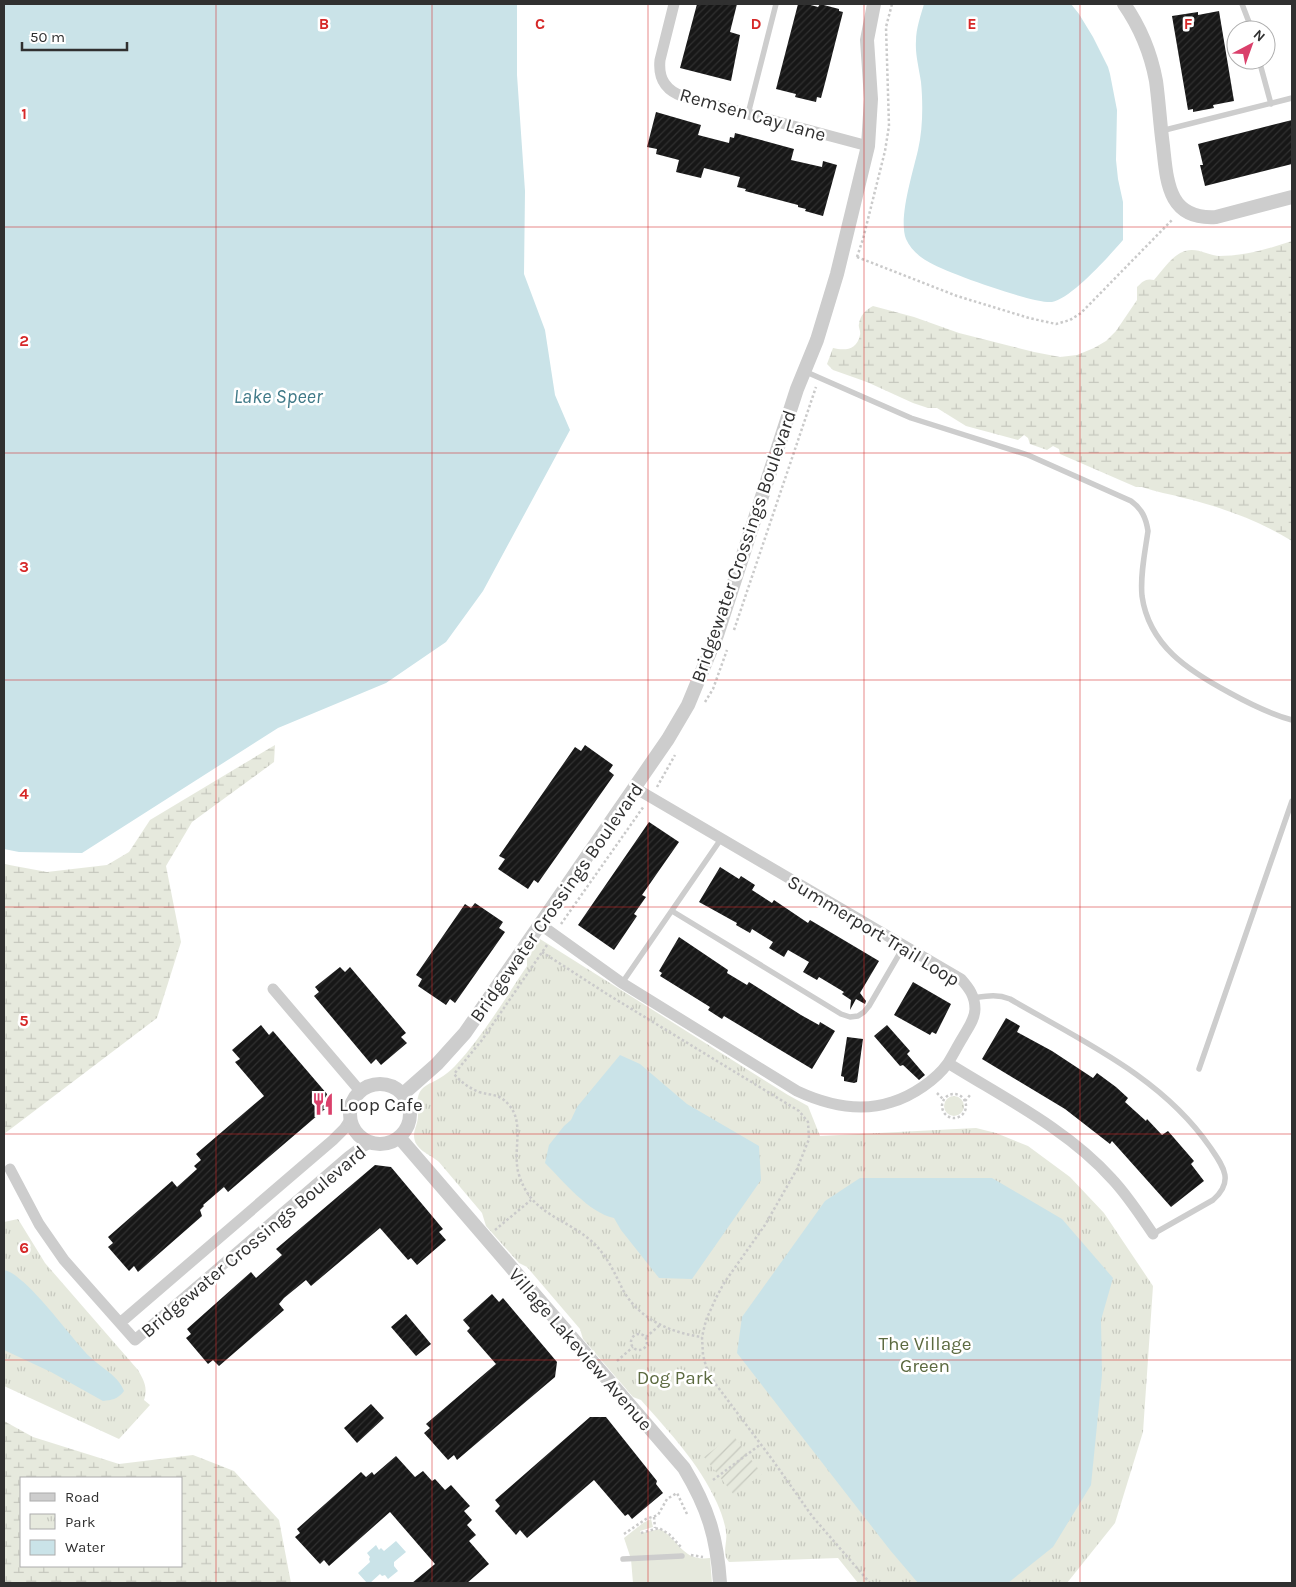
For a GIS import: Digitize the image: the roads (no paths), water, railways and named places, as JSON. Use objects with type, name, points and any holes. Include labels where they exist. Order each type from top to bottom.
[{"type":"street","name":"Remsen Cay Lane","points":[[674,4],[660,60],[660,76],[664,83],[676,94],[868,146]]},
{"type":"street","name":"Bridgewater Crossings Boulevard","points":[[402,1094],[437,1064],[460,1040],[668,739],[688,705],[702,674],[717,635],[837,274],[868,146],[871,99],[867,40],[874,4]]},
{"type":"street","points":[[1124,4],[1142,37],[1152,65],[1158,94],[1167,185],[1175,200],[1187,211],[1200,216],[1216,216],[1292,197]]},
{"type":"street","name":"Summerport Trail Loop","points":[[541,925],[622,983],[796,1091],[817,1100],[837,1106],[876,1106],[893,1102],[927,1083],[948,1063],[971,1022],[975,1010],[970,988],[961,979],[635,788]]},
{"type":"street","points":[[273,989],[360,1091]]},
{"type":"street","points":[[948,1063],[1063,1135],[1112,1178],[1131,1200],[1153,1234]]},
{"type":"street","points":[[374,1084],[382,1084],[397,1089],[402,1094],[407,1101],[410,1116],[408,1124],[400,1137],[386,1144],[370,1143],[357,1134],[350,1120],[351,1104],[360,1091],[374,1084]]},
{"type":"street","name":"Bridgewater Crossings Boulevard","points":[[350,1120],[333,1140],[120,1323],[135,1340],[348,1157],[370,1143]]},
{"type":"street","name":"Village Lakeview Avenue","points":[[400,1137],[684,1468],[704,1505],[711,1524],[718,1555],[720,1583]]},
{"type":"street","points":[[7,1171],[64,1260],[120,1323]]},
{"type":"lane","points":[[748,114],[776,4]]},
{"type":"lane","points":[[1242,4],[1248,20]]},
{"type":"lane","points":[[1262,70],[1271,104]]},
{"type":"lane","points":[[1161,130],[1292,98]]},
{"type":"lane","points":[[804,371],[928,424],[1028,456],[1131,501],[1142,512],[1147,525],[1142,595],[1149,621],[1163,645],[1182,665],[1206,681],[1259,709],[1292,720]]},
{"type":"lane","points":[[1199,1070],[1292,801]]},
{"type":"lane","points":[[622,983],[721,839]]},
{"type":"lane","points":[[672,911],[841,1014],[850,1016],[858,1016],[869,1006],[904,946]]},
{"type":"lane","points":[[973,998],[993,995],[1010,999],[1129,1069],[1157,1089],[1182,1112],[1204,1138],[1223,1166],[1225,1184],[1213,1200],[1153,1234]]},
{"type":"lane","points":[[623,1559],[684,1553]]},
{"type":"water","name":"Lake Speer","points":[[4,4],[517,4],[517,75],[525,191],[524,274],[545,330],[555,395],[570,430],[483,591],[446,642],[386,683],[278,728],[82,853],[19,852],[4,849]]},
{"type":"water","points":[[924,4],[1071,4],[1093,37],[1108,67],[1117,110],[1116,160],[1123,202],[1123,240],[1090,276],[1060,299],[1052,302],[1027,298],[951,272],[920,257],[906,239],[904,230],[905,208],[922,125],[922,90],[916,36]]},
{"type":"water","points":[[620,1055],[640,1064],[687,1104],[759,1146],[761,1180],[692,1279],[659,1278],[621,1230],[614,1218],[595,1210],[586,1203],[545,1163],[549,1145],[571,1120],[577,1107]]},
{"type":"water","points":[[860,1178],[992,1178],[1062,1219],[1113,1278],[1101,1320],[1102,1375],[1091,1485],[1053,1547],[1008,1583],[918,1583],[890,1550],[737,1353],[742,1317],[825,1201]]},
{"type":"water","points":[[4,1270],[13,1274],[36,1294],[89,1356],[118,1381],[124,1391],[122,1394],[115,1399],[103,1401],[51,1372],[4,1350]]},
{"type":"water","points":[[396,1541],[406,1552],[394,1562],[394,1566],[398,1571],[388,1579],[385,1575],[382,1576],[380,1574],[370,1583],[367,1583],[358,1573],[370,1562],[370,1557],[367,1553],[376,1545],[379,1550],[381,1548],[384,1551]]},
{"type":"place","name":"Loop Cafe","points":[[323,1104]]},
{"type":"park label","name":"The Village Green","points":[[925,1354]]},
{"type":"park label","name":"Dog Park","points":[[675,1377]]}]
